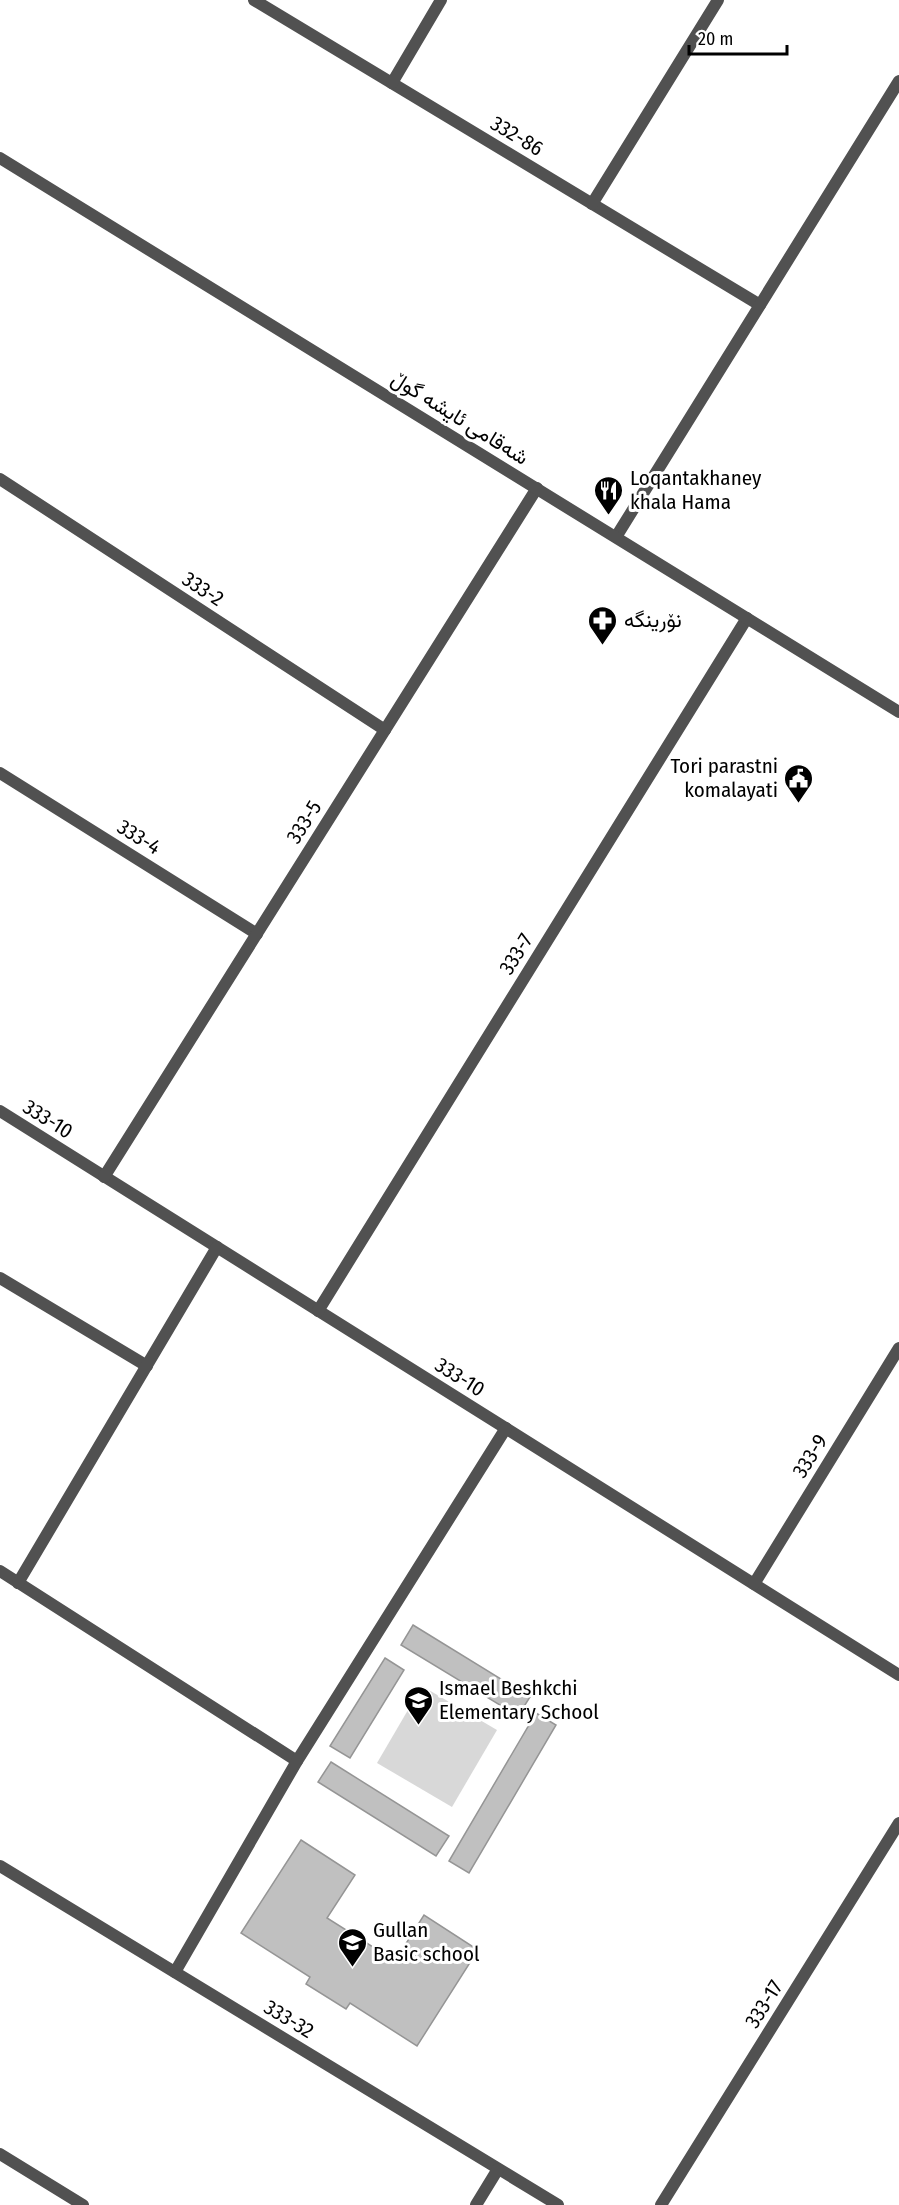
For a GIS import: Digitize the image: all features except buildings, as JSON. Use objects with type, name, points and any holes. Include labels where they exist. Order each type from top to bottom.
[{"type":"street","name":"332-86","points":[[254,0],[760,304]]},
{"type":"street","points":[[392,83],[441,0]]},
{"type":"street","points":[[592,204],[718,0]]},
{"type":"street","points":[[616,537],[899,81]]},
{"type":"street","name":"شەقامی ئایشە گوڵ","points":[[0,158],[899,712]]},
{"type":"street","name":"333-2","points":[[0,479],[385,730]]},
{"type":"street","name":"333-5","points":[[104,1177],[537,488]]},
{"type":"street","name":"333-7","points":[[318,1311],[747,618]]},
{"type":"street","name":"333-4","points":[[0,773],[257,934]]},
{"type":"street","name":"333-10","points":[[0,1111],[899,1675]]},
{"type":"street","points":[[18,1582],[217,1247]]},
{"type":"street","points":[[0,1278],[147,1366]]},
{"type":"street","name":"333-9","points":[[754,1584],[899,1348]]},
{"type":"street","points":[[175,1972],[297,1761],[506,1428]]},
{"type":"street","points":[[0,1571],[297,1761]]},
{"type":"street","name":"333-17","points":[[661,2205],[899,1823]]},
{"type":"street","name":"333-32","points":[[0,1866],[558,2205]]},
{"type":"street","points":[[0,2154],[83,2205]]},
{"type":"street","points":[[476,2205],[498,2169]]},
{"type":"shaded area","points":[[422,1686],[497,1730],[452,1807],[377,1763]]},
{"type":"place","name":"Loqantakhaney khala Hama","points":[[609,516]]},
{"type":"place","name":"نۆرینگە","points":[[603,646]]},
{"type":"place","name":"Tori parastni komalayati","points":[[799,804]]},
{"type":"place","name":"Ismael Beshkchi Elementary School","points":[[418,1726]]},
{"type":"place","name":"Gullan Basic school","points":[[352,1968]]}]
